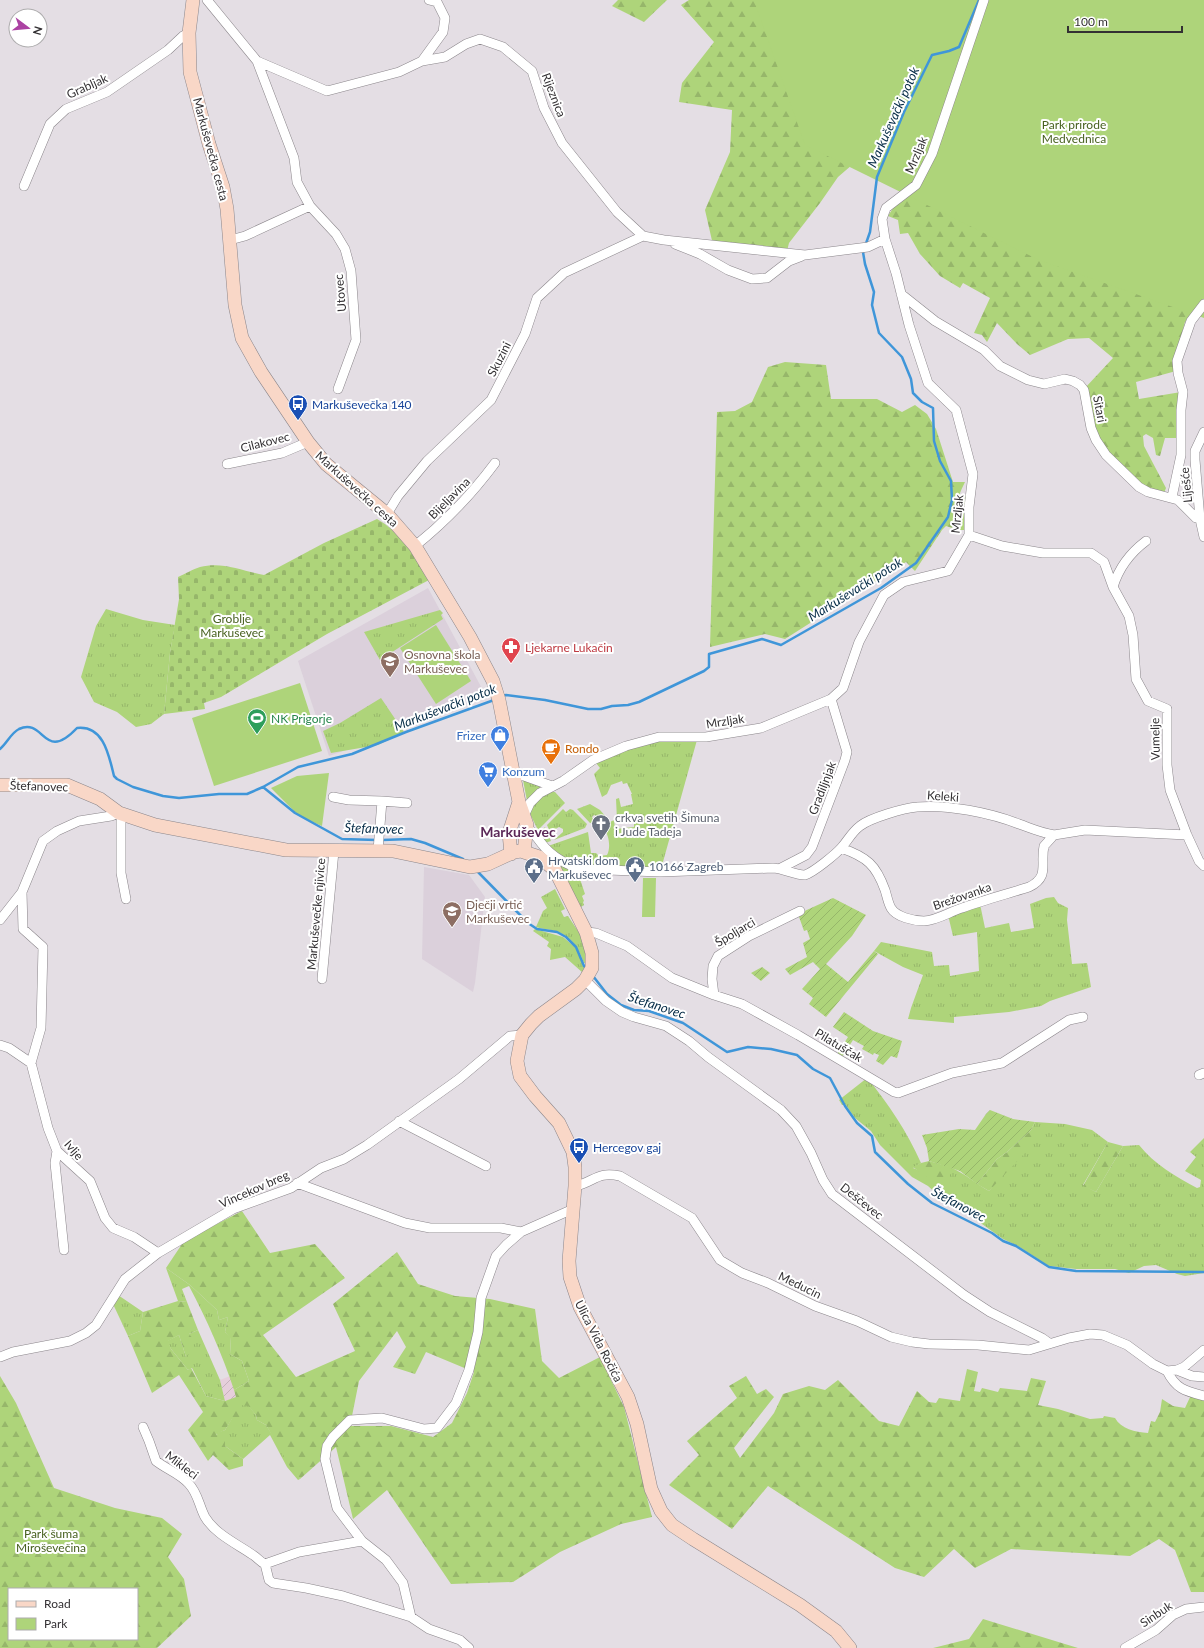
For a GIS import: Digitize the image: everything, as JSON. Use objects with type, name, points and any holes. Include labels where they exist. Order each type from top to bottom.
[{"type":"main road","name":"Markuševečka cesta","points":[[193,0],[189,33],[190,72],[209,144],[224,187],[235,305],[242,338],[261,372],[308,442],[326,464],[387,514],[415,546],[470,637],[493,681],[498,697],[510,762],[519,802],[526,822]]},
{"type":"main road","name":"Štefanovec","points":[[0,785],[67,785],[79,788],[100,799],[121,813],[155,825],[286,850],[334,851],[379,843],[417,855],[475,867],[497,861],[517,853]]},
{"type":"main road","points":[[519,802],[508,838],[517,853],[539,857],[554,870],[586,932],[592,953],[589,975],[576,989],[539,1016],[522,1035]]},
{"type":"main road","points":[[512,821],[519,820],[526,822],[517,853]]},
{"type":"main road","name":"Ulica Vida Ročića","points":[[522,1035],[517,1061],[520,1076],[535,1096],[559,1123],[573,1152],[575,1186],[569,1261],[570,1277],[580,1307],[628,1397],[637,1424],[651,1489],[661,1511],[672,1525],[692,1539],[800,1605],[836,1631],[850,1648]]},
{"type":"street","name":"Rijeznica","points":[[207,0],[257,61],[327,90],[399,72],[422,61],[445,57],[466,44],[480,40],[503,47],[532,71],[544,108],[562,144],[617,212],[643,236]]},
{"type":"street","points":[[422,61],[443,32],[445,18],[437,2],[429,0]]},
{"type":"street","name":"Mrzljak","points":[[526,822],[527,808],[534,799],[593,760],[626,746],[659,737],[706,737],[761,728],[831,699],[844,688],[859,642],[884,595],[903,582],[948,571],[969,535],[969,507],[973,474],[956,410],[928,383],[909,325],[885,239],[882,219],[886,208],[916,185],[932,154],[946,108],[984,0]]},
{"type":"street","name":"Grabljak","points":[[24,186],[50,124],[66,109],[107,92],[168,50],[183,36],[189,33]]},
{"type":"street","name":"Utovec","points":[[257,61],[294,158],[297,182],[310,206],[336,234],[345,249],[351,271],[356,340],[338,389]]},
{"type":"street","points":[[230,240],[245,236],[310,206]]},
{"type":"street","points":[[643,236],[664,240],[805,255]]},
{"type":"street","name":"Skuzini","points":[[387,514],[398,496],[427,462],[491,400],[524,334],[537,298],[564,273],[643,236]]},
{"type":"street","points":[[664,240],[700,254],[728,270],[752,279],[767,278],[789,261],[805,255],[868,247],[885,239]]},
{"type":"street","name":"Sitari","points":[[901,294],[935,321],[984,350],[1000,366],[1028,380],[1044,384],[1065,379],[1080,385],[1084,390],[1091,428],[1096,440],[1106,455],[1139,487],[1158,496],[1172,497],[1178,500],[1196,518],[1200,519]]},
{"type":"street","points":[[1172,497],[1181,455],[1181,410],[1183,392],[1178,373],[1177,361],[1191,321],[1204,304]]},
{"type":"street","name":"Liješće","points":[[1204,432],[1195,450],[1200,519],[1204,537]]},
{"type":"street","name":"Cilakovec","points":[[227,464],[282,453],[308,442]]},
{"type":"street","name":"Bijeljavina","points":[[415,546],[458,507],[480,483],[495,463]]},
{"type":"street","name":"Vumelje","points":[[969,535],[1002,546],[1043,553],[1091,553],[1104,562],[1113,587],[1129,616],[1133,635],[1136,679],[1148,701],[1166,709],[1167,765],[1170,790],[1186,835]]},
{"type":"street","points":[[1113,587],[1116,575],[1132,552],[1146,541]]},
{"type":"street","name":"Gradiljnjak","points":[[781,868],[806,855],[812,847],[845,760],[847,752],[831,699]]},
{"type":"street","points":[[514,775],[528,777],[552,786]]},
{"type":"street","points":[[333,797],[349,800],[407,803]]},
{"type":"street","points":[[379,843],[382,801]]},
{"type":"street","name":"Keleki","points":[[841,848],[854,832],[869,820],[917,807],[956,808],[1020,824],[1041,833],[1054,835]]},
{"type":"street","points":[[0,920],[22,892],[43,841],[57,831],[79,821],[121,813],[121,873],[126,899]]},
{"type":"street","points":[[526,822],[543,846],[556,857],[582,869],[660,872],[736,868],[781,868],[803,875],[807,874],[841,848]]},
{"type":"street","points":[[1054,835],[1085,830],[1186,835],[1199,862],[1204,866]]},
{"type":"street","name":"Brežovanka","points":[[841,848],[859,854],[874,868],[886,891],[889,905],[894,913],[915,920],[924,921],[941,917],[959,908],[1029,887],[1037,883],[1043,868],[1044,846],[1054,835]]},
{"type":"street","name":"Markuševečke njivice","points":[[322,979],[334,851]]},
{"type":"street","points":[[0,1045],[9,1048],[31,1062],[41,1028],[43,947],[22,929],[22,892]]},
{"type":"street","name":"Špoljarci","points":[[714,995],[712,979],[713,966],[718,956],[749,936],[800,911]]},
{"type":"street","name":"Pilatuščak","points":[[586,932],[596,933],[616,940],[638,953],[672,978],[714,995],[742,1004],[798,1035],[889,1090],[898,1093],[952,1073],[1002,1064],[1069,1020],[1083,1017]]},
{"type":"street","name":"Deščevec","points":[[589,975],[606,1001],[622,1012],[666,1026],[689,1040],[708,1056],[781,1110],[796,1126],[811,1152],[823,1180],[832,1194],[964,1295],[990,1312],[1049,1343]]},
{"type":"street","name":"Vincekov breg","points":[[0,1357],[13,1352],[70,1341],[86,1333],[96,1325],[125,1279],[158,1253],[233,1210],[290,1188],[321,1168],[344,1159],[459,1079],[510,1036],[522,1035]]},
{"type":"street","name":"Ivlje","points":[[31,1062],[48,1128],[57,1152],[90,1181],[105,1218],[113,1228],[134,1237],[158,1253]]},
{"type":"street","points":[[399,1121],[486,1166]]},
{"type":"street","points":[[57,1152],[55,1163],[64,1250]]},
{"type":"street","name":"Meducin","points":[[575,1186],[585,1184],[601,1175],[608,1174],[620,1176],[692,1218],[720,1260],[742,1273],[768,1282],[815,1306],[857,1321],[891,1337],[929,1344],[978,1345],[1029,1350],[1049,1343]]},
{"type":"street","points":[[297,1183],[405,1223],[430,1228],[501,1228],[521,1232]]},
{"type":"street","points":[[410,1617],[403,1583],[386,1560],[362,1541],[337,1508],[325,1460],[327,1446],[333,1437],[350,1420],[382,1418],[424,1429],[437,1428],[456,1403],[469,1370],[478,1332],[481,1298],[494,1261],[506,1245],[521,1232],[573,1209]]},
{"type":"street","points":[[1049,1343],[1090,1334],[1103,1336],[1127,1345],[1156,1366],[1167,1370],[1177,1370],[1192,1376],[1204,1377]]},
{"type":"street","points":[[1177,1370],[1184,1367],[1204,1350]]},
{"type":"street","points":[[1167,1370],[1174,1384],[1181,1389],[1204,1396]]},
{"type":"street","name":"Mikleci","points":[[143,1428],[150,1441],[156,1462],[188,1482],[196,1491],[199,1506],[206,1519],[221,1534],[265,1564]]},
{"type":"street","points":[[362,1541],[299,1552],[265,1564],[269,1580],[272,1584],[306,1588],[343,1596],[410,1617],[429,1629],[460,1640],[469,1648]]},
{"type":"street","name":"Sinbuk","points":[[1125,1648],[1156,1630],[1174,1615],[1186,1610],[1204,1607]]},
{"type":"shaded area","name":"Osnovna škola Markuševec","points":[[428,588],[486,696],[410,728],[329,756],[298,661]]},
{"type":"shaded area","name":"Dječji vrtić Markuševec","points":[[424,867],[469,875],[485,897],[473,992],[422,959]]},
{"type":"shaded area","points":[[230,1376],[237,1397],[225,1401],[220,1380]]},
{"type":"green space","points":[[618,0],[667,0],[644,22],[612,6]]},
{"type":"green space","points":[[689,0],[946,0],[867,152],[838,177],[789,243],[786,255],[713,245],[705,210],[730,152],[732,110],[679,102],[682,83],[714,42],[681,5]]},
{"type":"green space","name":"Park prirode Medvednica","points":[[754,0],[1204,0],[1204,318],[1039,260],[805,145]]},
{"type":"green space","points":[[1204,0],[1194,314],[1185,322],[1179,344],[1176,371],[1136,382],[1139,399],[1181,392],[1177,438],[1165,438],[1160,456],[1156,455],[1153,438],[1146,434],[1143,436],[1144,446],[1166,488],[1164,493],[1141,486],[1118,464],[1097,438],[1085,388],[1113,358],[1089,338],[1068,339],[1030,355],[997,323],[987,342],[982,335],[974,333],[990,298],[963,283],[960,288],[940,276],[920,254],[908,233],[900,234],[898,220],[888,216],[897,202]]},
{"type":"green space","points":[[785,362],[826,365],[831,399],[877,399],[902,412],[915,405],[927,414],[936,429],[953,482],[965,482],[955,507],[952,528],[946,526],[942,530],[915,571],[906,562],[785,639],[765,634],[710,647],[717,412],[735,411],[752,402],[768,367]]},
{"type":"green space","points":[[964,495],[968,496],[965,504],[964,530],[957,530],[957,506]]},
{"type":"green space","name":"Groblje Markuševec","points":[[377,519],[404,540],[429,580],[327,634],[221,697],[204,703],[205,709],[164,714],[170,653],[179,599],[178,577],[208,565],[232,567],[264,575],[324,543]]},
{"type":"green space","points":[[106,609],[143,620],[175,625],[170,653],[164,714],[151,724],[136,727],[117,712],[94,702],[81,677],[96,626]]},
{"type":"green space","points":[[440,610],[443,613],[441,615],[443,619],[380,660],[364,632]]},
{"type":"green space","points":[[436,625],[471,681],[436,704],[400,648]]},
{"type":"green space","name":"NK Prigorje","points":[[300,683],[322,751],[214,786],[192,718]]},
{"type":"green space","points":[[381,698],[404,732],[378,745],[331,753],[323,731],[340,723]]},
{"type":"green space","points":[[697,740],[661,869],[578,864],[564,858],[548,846],[588,832],[591,853],[596,853],[599,856],[607,855],[609,842],[604,829],[606,824],[614,820],[615,829],[634,827],[634,819],[617,820],[616,799],[619,798],[621,807],[633,804],[632,794],[627,783],[623,784],[622,781],[611,785],[607,794],[602,797],[594,774],[600,768],[596,763],[603,758],[655,741]]},
{"type":"green space","points":[[329,773],[322,826],[299,816],[271,788],[297,776]]},
{"type":"green space","points":[[523,780],[540,784],[540,788],[527,801]]},
{"type":"green space","points":[[548,792],[555,792],[565,803],[538,830],[530,814],[537,801]]},
{"type":"green space","points":[[590,804],[600,810],[607,818],[597,821],[597,816],[594,815],[592,817],[594,822],[590,823],[577,809]]},
{"type":"green space","points":[[563,809],[566,812],[570,809],[573,810],[587,824],[585,828],[554,840],[563,832],[563,829],[559,827],[550,832],[547,825]]},
{"type":"green space","points":[[545,827],[551,841],[545,843],[539,833]]},
{"type":"green space","points":[[560,863],[580,879],[585,894],[582,896],[584,905],[581,907],[565,879],[564,873],[559,866]]},
{"type":"green space","points":[[643,878],[656,878],[655,917],[642,917]]},
{"type":"green space","points":[[555,889],[565,909],[561,911],[564,917],[568,916],[582,937],[588,963],[584,963],[574,943],[566,936],[555,931],[536,927],[543,911],[547,908],[541,897]]},
{"type":"green space","points":[[1054,897],[1058,903],[1068,908],[1067,920],[1072,964],[1087,963],[1091,987],[1050,1001],[1041,1006],[1009,1012],[954,1017],[954,1023],[908,1019],[923,975],[903,967],[874,951],[881,942],[932,952],[934,966],[949,965],[950,976],[979,971],[977,932],[953,936],[948,915],[980,904],[985,928],[1009,923],[1011,932],[1034,928],[1030,904],[1046,898]]},
{"type":"green space","points":[[833,898],[866,915],[852,936],[826,964],[848,982],[874,951],[878,954],[826,1017],[809,1004],[813,998],[802,989],[820,969],[813,962],[790,975],[785,969],[807,957],[803,943],[810,939],[807,930],[804,931],[798,914]]},
{"type":"green space","points":[[535,929],[563,937],[576,948],[585,969],[583,973],[565,957],[550,960],[551,949],[547,946],[549,942],[533,931]]},
{"type":"green space","points":[[762,967],[770,973],[761,981],[751,973]]},
{"type":"green space","points":[[844,1012],[873,1031],[902,1041],[897,1058],[891,1056],[883,1065],[876,1061],[879,1055],[874,1053],[873,1055],[862,1049],[864,1046],[853,1040],[842,1057],[837,1054],[848,1037],[833,1027]]},
{"type":"green space","points":[[867,1078],[883,1098],[910,1140],[921,1163],[913,1168],[950,1182],[950,1167],[989,1191],[1037,1130],[1031,1130],[1035,1122],[1065,1124],[1092,1130],[1108,1142],[1083,1185],[1096,1192],[1123,1146],[1139,1145],[1151,1158],[1166,1170],[1197,1188],[1200,1187],[1201,1180],[1185,1171],[1196,1157],[1190,1152],[1204,1138],[1204,1273],[1185,1276],[1156,1265],[1144,1266],[1129,1273],[1115,1269],[1076,1269],[1049,1266],[1018,1246],[1003,1239],[961,1209],[941,1198],[928,1186],[912,1177],[880,1145],[871,1131],[855,1118],[845,1104],[842,1105],[839,1100]]},
{"type":"green space","points":[[990,1110],[1013,1119],[1035,1122],[1031,1130],[997,1159],[977,1184],[960,1171],[929,1161],[927,1148],[922,1135],[959,1129],[975,1130]]},
{"type":"green space","points":[[1031,1130],[1037,1130],[1041,1136],[989,1191],[977,1184],[997,1159]]},
{"type":"green space","points":[[1108,1142],[1123,1146],[1096,1192],[1083,1186]]},
{"type":"green space","points":[[929,1161],[950,1167],[950,1182],[944,1190],[913,1167]]},
{"type":"green space","points":[[242,1211],[270,1253],[315,1244],[345,1278],[263,1335],[296,1377],[355,1351],[333,1304],[397,1252],[418,1284],[455,1296],[490,1299],[535,1309],[542,1361],[559,1378],[600,1357],[624,1407],[652,1517],[621,1524],[560,1552],[513,1582],[451,1584],[387,1490],[353,1519],[336,1447],[300,1479],[289,1465],[266,1425],[257,1420],[256,1415],[248,1406],[240,1405],[242,1410],[240,1419],[232,1419],[225,1430],[216,1434],[225,1439],[225,1446],[243,1459],[243,1466],[229,1470],[213,1455],[208,1461],[188,1430],[203,1412],[179,1375],[152,1393],[128,1336],[140,1331],[143,1312],[178,1301],[187,1302],[198,1330],[189,1334],[195,1341],[192,1349],[186,1357],[179,1335],[168,1341],[171,1349],[188,1370],[191,1368],[206,1396],[225,1401],[236,1397],[234,1390],[249,1381],[242,1361],[230,1354],[231,1338],[225,1332],[228,1317],[219,1320],[217,1310],[190,1285],[166,1268],[184,1241]],"holes":[[[397,1331],[406,1347],[393,1367],[415,1374],[426,1352],[474,1372],[467,1393],[452,1423],[433,1437],[391,1426],[350,1426],[359,1381]]]},
{"type":"green space","points":[[166,1268],[190,1285],[217,1310],[219,1320],[228,1317],[225,1332],[231,1337],[230,1354],[242,1361],[249,1381],[234,1390],[214,1337],[189,1286],[182,1289],[187,1302],[178,1301]]},
{"type":"green space","points":[[118,1295],[143,1312],[140,1331],[128,1336],[113,1304]]},
{"type":"green space","points":[[198,1330],[220,1380],[225,1401],[206,1396],[192,1368],[188,1370],[171,1349],[167,1341],[179,1335],[186,1357],[189,1334]]},
{"type":"green space","points":[[967,1369],[978,1372],[974,1391],[980,1392],[982,1388],[998,1392],[1000,1388],[1027,1391],[1031,1378],[1046,1381],[1038,1405],[1058,1409],[1090,1419],[1103,1418],[1104,1416],[1115,1418],[1121,1425],[1133,1431],[1143,1433],[1148,1433],[1151,1421],[1155,1422],[1160,1412],[1162,1399],[1173,1406],[1185,1408],[1191,1395],[1204,1400],[1204,1592],[1191,1592],[1175,1550],[1159,1539],[1130,1556],[1011,1549],[975,1568],[954,1549],[924,1577],[895,1568],[768,1486],[732,1529],[669,1485],[699,1455],[687,1441],[737,1398],[729,1386],[746,1376],[757,1394],[766,1389],[774,1397],[734,1448],[740,1458],[774,1413],[783,1394],[809,1386],[825,1390],[838,1380],[879,1421],[899,1426],[917,1391],[929,1402],[936,1403],[939,1398],[960,1401]]},
{"type":"green space","name":"Park šuma Miroševečina","points":[[0,1376],[16,1403],[54,1488],[115,1508],[162,1518],[182,1534],[168,1557],[184,1579],[191,1616],[157,1648],[0,1648]]},
{"type":"green space","points":[[240,1405],[248,1405],[256,1415],[257,1420],[266,1425],[300,1479],[298,1480],[287,1467],[270,1435],[243,1459],[225,1446],[216,1433],[225,1430]]},
{"type":"green space","points":[[983,1619],[1078,1648],[933,1648],[969,1639]]},
{"type":"waterway","name":"Markuševački potok","points":[[502,696],[506,695],[545,700],[588,709],[601,709],[639,702],[704,671],[709,667],[709,654],[762,639],[781,645],[881,588],[916,563],[948,517],[952,500],[951,481],[940,461],[934,441],[933,408],[922,402],[913,393],[911,379],[902,357],[879,333],[872,305],[874,292],[865,264],[863,252],[870,232],[877,177],[904,112],[932,55],[959,47],[979,0]]},
{"type":"waterway","name":"Markuševački potok","points":[[263,787],[298,767],[352,754],[406,732],[494,700]]},
{"type":"waterway","name":"Štefanovec","points":[[0,749],[19,729],[28,727],[34,729],[45,738],[57,742],[66,738],[77,728],[86,728],[93,731],[104,743],[114,776],[133,787],[163,796],[179,798],[219,794],[247,794],[263,787],[295,813],[342,839],[377,840]]},
{"type":"waterway","name":"Štefanovec","points":[[382,840],[411,839],[425,843],[463,859]]},
{"type":"waterway","name":"Štefanovec","points":[[477,871],[528,923],[537,929],[557,932],[566,937],[576,947],[584,966],[587,969]]},
{"type":"waterway","name":"Štefanovec","points":[[593,976],[607,994],[621,1005],[634,1010],[649,1011],[683,1023],[727,1052],[748,1047],[771,1049],[797,1055],[813,1069],[830,1078],[845,1106],[857,1123],[872,1136],[875,1152],[908,1184],[932,1203],[992,1233],[1003,1241],[1016,1246],[1049,1267],[1076,1271],[1204,1272]]},
{"type":"place","name":"Markuševečka 140","points":[[298,421]]},
{"type":"place","name":"Ljekarne Lukačin","points":[[511,664]]},
{"type":"place","name":"Osnovna škola Markuševec","points":[[390,678]]},
{"type":"place","name":"NK Prigorje","points":[[257,735]]},
{"type":"place","name":"Frizer","points":[[500,752]]},
{"type":"place","name":"Rondo","points":[[551,765]]},
{"type":"place","name":"Konzum","points":[[488,788]]},
{"type":"place","name":"crkva svetih Šimuna i Jude Tadeja","points":[[601,841]]},
{"type":"place","name":"10166 Zagreb","points":[[635,883]]},
{"type":"place","name":"Hrvatski dom Markuševec","points":[[534,884]]},
{"type":"place","name":"Dječji vrtić Markuševec","points":[[452,928]]},
{"type":"place","name":"Hercegov gaj","points":[[579,1164]]},
{"type":"district","name":"Markuševec","points":[[518,831]]}]
